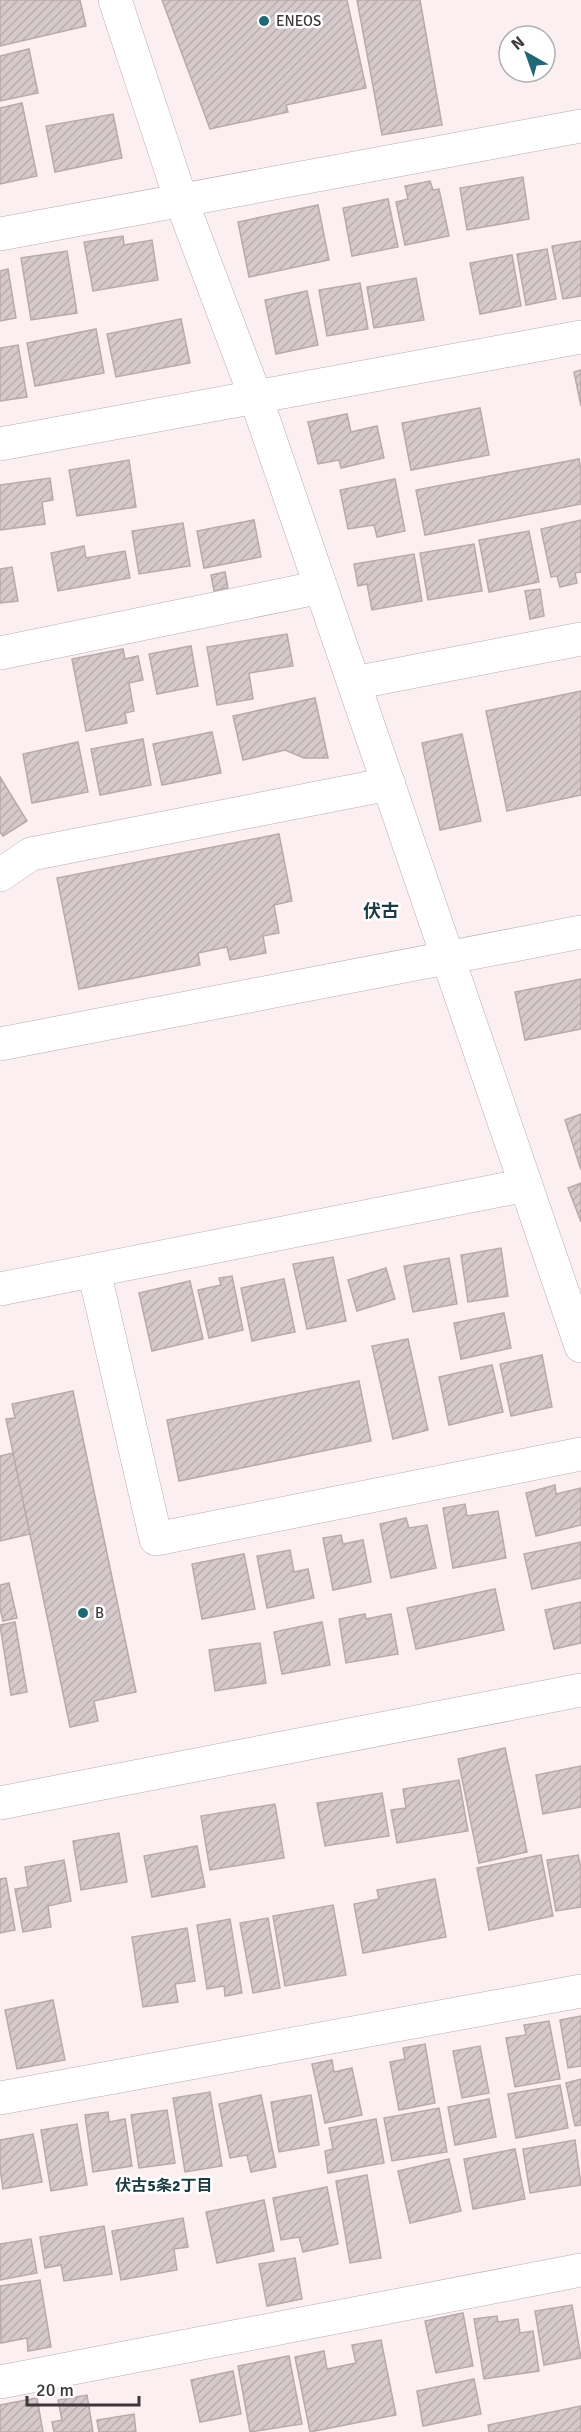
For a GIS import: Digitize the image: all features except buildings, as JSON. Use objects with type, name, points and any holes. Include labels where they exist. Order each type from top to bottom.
[{"type":"street","points":[[115,0],[181,200],[256,398],[581,1346]]},
{"type":"street","points":[[0,234],[581,126]]},
{"type":"street","points":[[0,444],[581,337]]},
{"type":"street","points":[[0,653],[321,587]]},
{"type":"street","points":[[354,683],[581,639]]},
{"type":"street","points":[[0,874],[31,854],[389,784]]},
{"type":"street","points":[[0,1044],[581,932]]},
{"type":"street","points":[[0,1289],[526,1185]]},
{"type":"street","points":[[94,1271],[156,1539],[581,1454]]},
{"type":"street","points":[[0,1803],[581,1690]]},
{"type":"street","points":[[0,2098],[581,1991]]},
{"type":"street","points":[[0,2382],[581,2270]]},
{"type":"place","name":"ENEOS","points":[[264,21]]},
{"type":"place","name":"B","points":[[83,1613]]},
{"type":"district","name":"伏古","points":[[381,911]]},
{"type":"district","name":"伏古5条2丁目","points":[[164,2185]]}]
